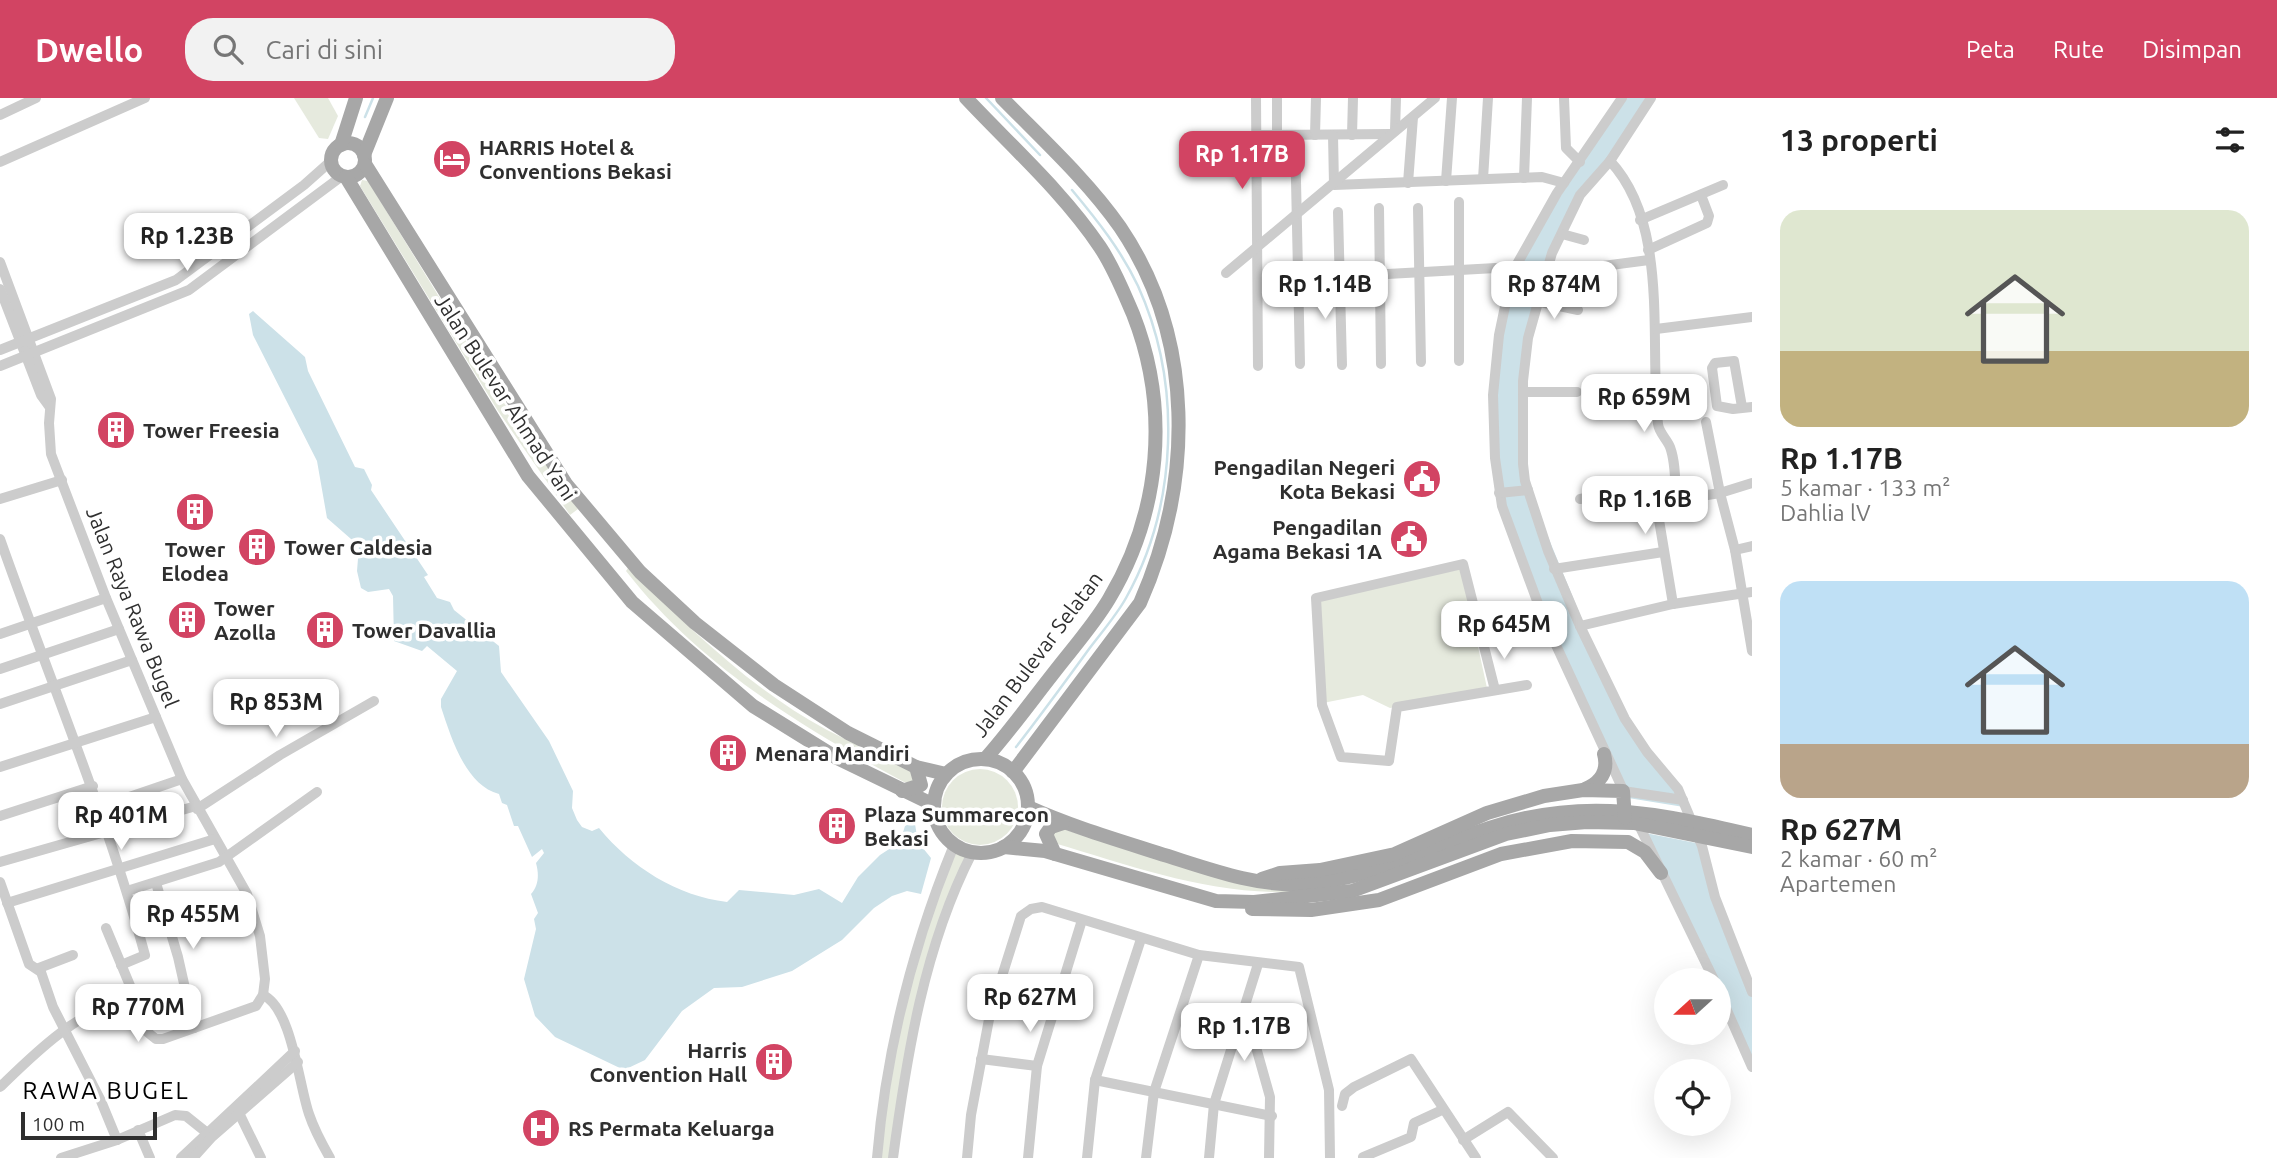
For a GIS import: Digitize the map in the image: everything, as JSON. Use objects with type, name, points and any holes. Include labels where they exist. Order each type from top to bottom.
[{"type":"main road","points":[[356,98],[347,118],[341,145],[334,151],[331,161],[333,168],[344,177],[357,175],[387,98]]},
{"type":"main road","name":"Jalan Bulevar Selatan","points":[[966,98],[1066,205],[1100,247],[1117,276],[1141,335],[1156,400],[1156,448],[1151,491],[1131,555],[1108,601],[986,758]]},
{"type":"main road","points":[[1002,98],[1106,208],[1134,251],[1157,298],[1166,327],[1174,364],[1179,420],[1172,503],[1152,575],[1140,603],[1013,772]]},
{"type":"main road","points":[[347,118],[355,132],[373,133]]},
{"type":"main road","points":[[341,145],[355,145],[364,159]]},
{"type":"main road","name":"Jalan Bulevar Ahmad Yani","points":[[364,159],[559,473],[622,553],[695,623],[755,673],[848,733],[916,767],[946,774]]},
{"type":"main road","name":"Jalan Bulevar Ahmad Yani","points":[[344,177],[528,476],[632,602],[753,706],[837,758],[934,805]]},
{"type":"main road","points":[[1002,740],[1004,753],[1013,760],[1025,757]]},
{"type":"main road","points":[[1583,790],[1601,778],[1606,763],[1604,754]]},
{"type":"main road","points":[[986,758],[1013,772],[1021,783],[1028,807],[1021,831],[1004,847],[990,852],[972,853],[954,845],[943,834],[936,821],[934,805],[937,789],[946,774],[963,761],[986,758]]},
{"type":"main road","points":[[902,791],[921,785],[916,767]]},
{"type":"main road","points":[[1583,790],[1592,795],[1600,812],[1598,829],[1589,841]]},
{"type":"main road","points":[[1261,879],[1280,873],[1320,870],[1395,854],[1487,813],[1544,796],[1583,790],[1628,791],[1622,827],[1605,840]]},
{"type":"main road","points":[[1028,807],[1063,823],[1228,875],[1303,884],[1379,883],[1506,834],[1550,825],[1634,823],[1752,847]]},
{"type":"main road","points":[[1216,901],[1254,902],[1350,885],[1496,825],[1561,811],[1632,810],[1752,835]]},
{"type":"main road","points":[[1055,854],[1046,834],[1051,827],[1063,823]]},
{"type":"main road","points":[[1004,847],[1055,854],[1216,901],[1279,912],[1379,900],[1501,854],[1557,843],[1605,840],[1637,846],[1661,873]]},
{"type":"street","points":[[0,115],[36,98]]},
{"type":"street","points":[[1256,98],[1258,366]]},
{"type":"street","points":[[1277,98],[1277,135]]},
{"type":"street","points":[[1315,135],[1316,98]]},
{"type":"street","points":[[1352,135],[1353,98]]},
{"type":"street","points":[[1393,132],[1395,98]]},
{"type":"street","points":[[1446,181],[1452,98]]},
{"type":"street","points":[[1483,179],[1488,98]]},
{"type":"street","points":[[1524,178],[1527,98]]},
{"type":"street","points":[[1564,98],[1566,148],[1580,162]]},
{"type":"street","points":[[1622,98],[1564,183],[1514,267],[1494,371],[1493,443],[1499,493],[1545,621],[1604,754],[1628,791],[1661,873],[1708,968]]},
{"type":"street","points":[[1651,98],[1610,161],[1580,195],[1536,301],[1528,338],[1522,392],[1521,441],[1528,490],[1554,569],[1625,719],[1647,752],[1678,789],[1702,846],[1715,897],[1752,992]]},
{"type":"street","points":[[0,162],[121,103],[137,100]]},
{"type":"street","points":[[1226,273],[1334,185],[1430,100]]},
{"type":"street","points":[[1408,183],[1413,117]]},
{"type":"street","points":[[1241,136],[1393,132]]},
{"type":"street","points":[[1295,135],[1300,364]]},
{"type":"street","points":[[1333,135],[1334,185]]},
{"type":"street","points":[[0,350],[176,280],[304,185],[331,161]]},
{"type":"street","points":[[1610,161],[1630,186],[1648,255],[1656,329],[1658,424],[1671,451],[1676,500]]},
{"type":"street","points":[[0,366],[189,290],[344,177]]},
{"type":"street","points":[[1334,185],[1542,177],[1564,183]]},
{"type":"street","points":[[1640,220],[1723,186]]},
{"type":"street","points":[[1603,266],[1648,255],[1707,223],[1709,216],[1701,195]]},
{"type":"street","points":[[1459,202],[1459,361]]},
{"type":"street","points":[[1379,208],[1381,364]]},
{"type":"street","points":[[1418,208],[1421,362]]},
{"type":"street","points":[[1338,212],[1342,365]]},
{"type":"street","points":[[1562,234],[1584,240]]},
{"type":"street","points":[[0,262],[25,341]]},
{"type":"street","points":[[1259,281],[1514,267]]},
{"type":"street","points":[[0,289],[25,341]]},
{"type":"street","points":[[1536,301],[1578,310]]},
{"type":"street","points":[[1656,329],[1752,317]]},
{"type":"street","name":"Jalan Raya Rawa Bugel","points":[[25,341],[51,399],[50,447],[106,598],[182,779],[247,894],[260,936],[265,979],[263,995]]},
{"type":"street","points":[[1734,361],[1747,407],[1720,408],[1715,402],[1712,368],[1715,363],[1734,361]]},
{"type":"street","points":[[1522,392],[1577,392]]},
{"type":"street","points":[[1706,422],[1720,493],[1747,593],[1752,651]]},
{"type":"street","points":[[0,499],[62,480]]},
{"type":"street","points":[[1580,499],[1675,482]]},
{"type":"street","points":[[1673,604],[1657,508],[1660,504],[1720,493],[1752,483]]},
{"type":"street","points":[[1499,493],[1528,490]]},
{"type":"street","points":[[0,539],[93,786],[127,891],[145,955],[121,965]]},
{"type":"street","points":[[1735,550],[1752,546]]},
{"type":"street","points":[[1554,569],[1663,552]]},
{"type":"street","points":[[1495,690],[1461,563],[1318,596],[1315,601],[1322,705],[1341,757],[1389,761],[1395,708],[1527,685]]},
{"type":"street","points":[[1580,626],[1673,604],[1747,593]]},
{"type":"street","points":[[0,634],[106,598]]},
{"type":"street","points":[[1482,636],[1545,621]]},
{"type":"street","points":[[0,669],[119,629]]},
{"type":"street","points":[[0,704],[132,660]]},
{"type":"street","points":[[0,862],[197,807],[374,701]]},
{"type":"street","points":[[0,767],[156,718]]},
{"type":"street","points":[[100,807],[182,779]]},
{"type":"street","points":[[0,816],[93,786]]},
{"type":"street","points":[[1628,791],[1683,800]]},
{"type":"street","points":[[127,891],[219,862],[317,792]]},
{"type":"street","points":[[7,903],[215,839]]},
{"type":"street","points":[[877,1158],[886,1078],[905,993],[936,890],[954,845]]},
{"type":"street","points":[[893,1158],[906,1064],[943,914],[972,853]]},
{"type":"street","points":[[0,882],[29,964],[39,968],[73,955]]},
{"type":"street","points":[[156,883],[178,957],[194,1028]]},
{"type":"street","points":[[967,1158],[990,1014],[1021,916],[1031,909],[1042,907],[1199,955],[1258,964],[1296,965],[1300,970],[1329,1090],[1330,1158]]},
{"type":"street","points":[[1027,1158],[1037,1066],[1082,920]]},
{"type":"street","points":[[106,928],[136,1000],[135,1005],[124,1014]]},
{"type":"street","points":[[1087,1158],[1095,1080],[1141,939]]},
{"type":"street","points":[[1146,1158],[1154,1092],[1199,955]]},
{"type":"street","points":[[1209,1158],[1214,1104],[1258,964]]},
{"type":"street","points":[[39,968],[65,1032],[101,1101],[117,1140]]},
{"type":"street","points":[[0,1087],[32,1055],[100,1011],[113,1009],[124,1014],[159,1040],[256,1006],[263,995],[273,1001],[296,1056],[309,1115],[330,1158]]},
{"type":"street","points":[[1245,1008],[1262,1060],[1272,1116],[1269,1158]]},
{"type":"street","points":[[1731,1020],[1752,1068]]},
{"type":"street","points":[[186,1157],[239,1113],[296,1056]]},
{"type":"street","points":[[186,1157],[206,1132],[296,1056]]},
{"type":"street","points":[[981,1059],[1037,1066]]},
{"type":"street","points":[[1342,1106],[1345,1094],[1354,1087],[1411,1059],[1476,1158]]},
{"type":"street","points":[[1095,1080],[1272,1116]]},
{"type":"street","points":[[1363,1157],[1411,1137],[1415,1123],[1442,1110]]},
{"type":"street","points":[[1463,1140],[1507,1112],[1553,1158]]},
{"type":"street","points":[[239,1113],[261,1158]]},
{"type":"street","points":[[61,1158],[86,1154],[138,1130],[181,1115],[206,1132]]},
{"type":"street","points":[[138,1130],[150,1158]]},
{"type":"shaded area","points":[[294,98],[328,98],[338,116],[328,139],[319,138]]},
{"type":"shaded area","points":[[362,180],[368,181],[506,406],[578,509],[570,515],[498,411],[360,186]]},
{"type":"shaded area","points":[[628,568],[698,635],[747,677],[799,714],[827,730],[914,772],[914,784],[904,782],[827,739],[719,665],[655,605],[626,571]]},
{"type":"shaded area","points":[[1461,569],[1487,688],[1390,708],[1363,695],[1323,703],[1317,600]]},
{"type":"shaded area","points":[[980,769],[995,772],[1007,780],[1015,792],[1018,807],[1015,822],[1007,834],[995,842],[980,845],[965,842],[953,834],[945,822],[942,807],[945,792],[953,780],[965,772]]},
{"type":"shaded area","points":[[1060,828],[1235,883],[1288,889],[1289,892],[1229,888],[1141,869],[1054,843],[1051,834]]},
{"type":"shaded area","points":[[954,845],[972,853],[942,926],[930,964],[913,1041],[894,1158],[877,1158],[895,1035]]},
{"type":"water","points":[[1622,98],[1651,98],[1586,188],[1552,253],[1528,338],[1525,481],[1614,697],[1678,789],[1752,992],[1752,1067],[1731,1018],[1731,968],[1712,968],[1616,777],[1502,506],[1493,395],[1512,273]]},
{"type":"water","points":[[253,311],[305,357],[308,371],[355,467],[364,469],[372,485],[371,490],[428,575],[424,577],[437,598],[450,602],[454,610],[499,646],[501,672],[549,741],[573,791],[572,808],[582,827],[592,831],[599,828],[640,867],[673,886],[708,899],[727,902],[739,890],[794,895],[819,889],[842,903],[858,877],[880,855],[900,842],[905,826],[911,821],[915,824],[918,842],[931,858],[921,894],[907,891],[892,896],[874,908],[842,940],[792,971],[742,987],[714,988],[682,1011],[645,1060],[624,1070],[555,1037],[535,1016],[524,979],[536,929],[534,919],[538,913],[531,894],[538,879],[536,863],[544,853],[542,849],[532,857],[518,826],[514,826],[507,805],[502,803],[499,794],[477,781],[461,758],[441,707],[441,699],[457,671],[427,646],[422,651],[394,641],[393,596],[389,589],[368,592],[361,588],[357,571],[359,546],[327,518],[317,461],[253,335],[249,314]]},
{"type":"pier","points":[[1622,797],[1690,808],[1706,845],[1640,832]]},
{"type":"waterway","points":[[365,117],[373,98]]},
{"type":"waterway","points":[[986,98],[1040,155]]},
{"type":"waterway","points":[[1016,747],[1126,598],[1143,562],[1156,524],[1164,484],[1168,444],[1167,403],[1162,363],[1152,323],[1138,286],[1124,260],[1072,190]]},
{"type":"place","name":"HARRIS Hotel & Conventions Bekasi","points":[[452,159]]},
{"type":"place","name":"Tower Freesia","points":[[116,430]]},
{"type":"place","name":"Pengadilan Negeri Kota Bekasi","points":[[1422,479]]},
{"type":"place","name":"Tower Elodea","points":[[195,512]]},
{"type":"place","name":"Pengadilan Agama Bekasi 1A","points":[[1409,539]]},
{"type":"place","name":"Tower Caldesia","points":[[257,547]]},
{"type":"place","name":"Tower Azolla","points":[[187,620]]},
{"type":"place","name":"Tower Davallia","points":[[325,630]]},
{"type":"place","name":"Menara Mandiri","points":[[728,753]]},
{"type":"place","name":"Plaza Summarecon Bekasi","points":[[837,826]]},
{"type":"place","name":"Harris Convention Hall","points":[[774,1062]]},
{"type":"place","name":"RS Permata Keluarga","points":[[541,1128]]},
{"type":"district","name":"RAWA BUGEL","points":[[106,1090]]}]
